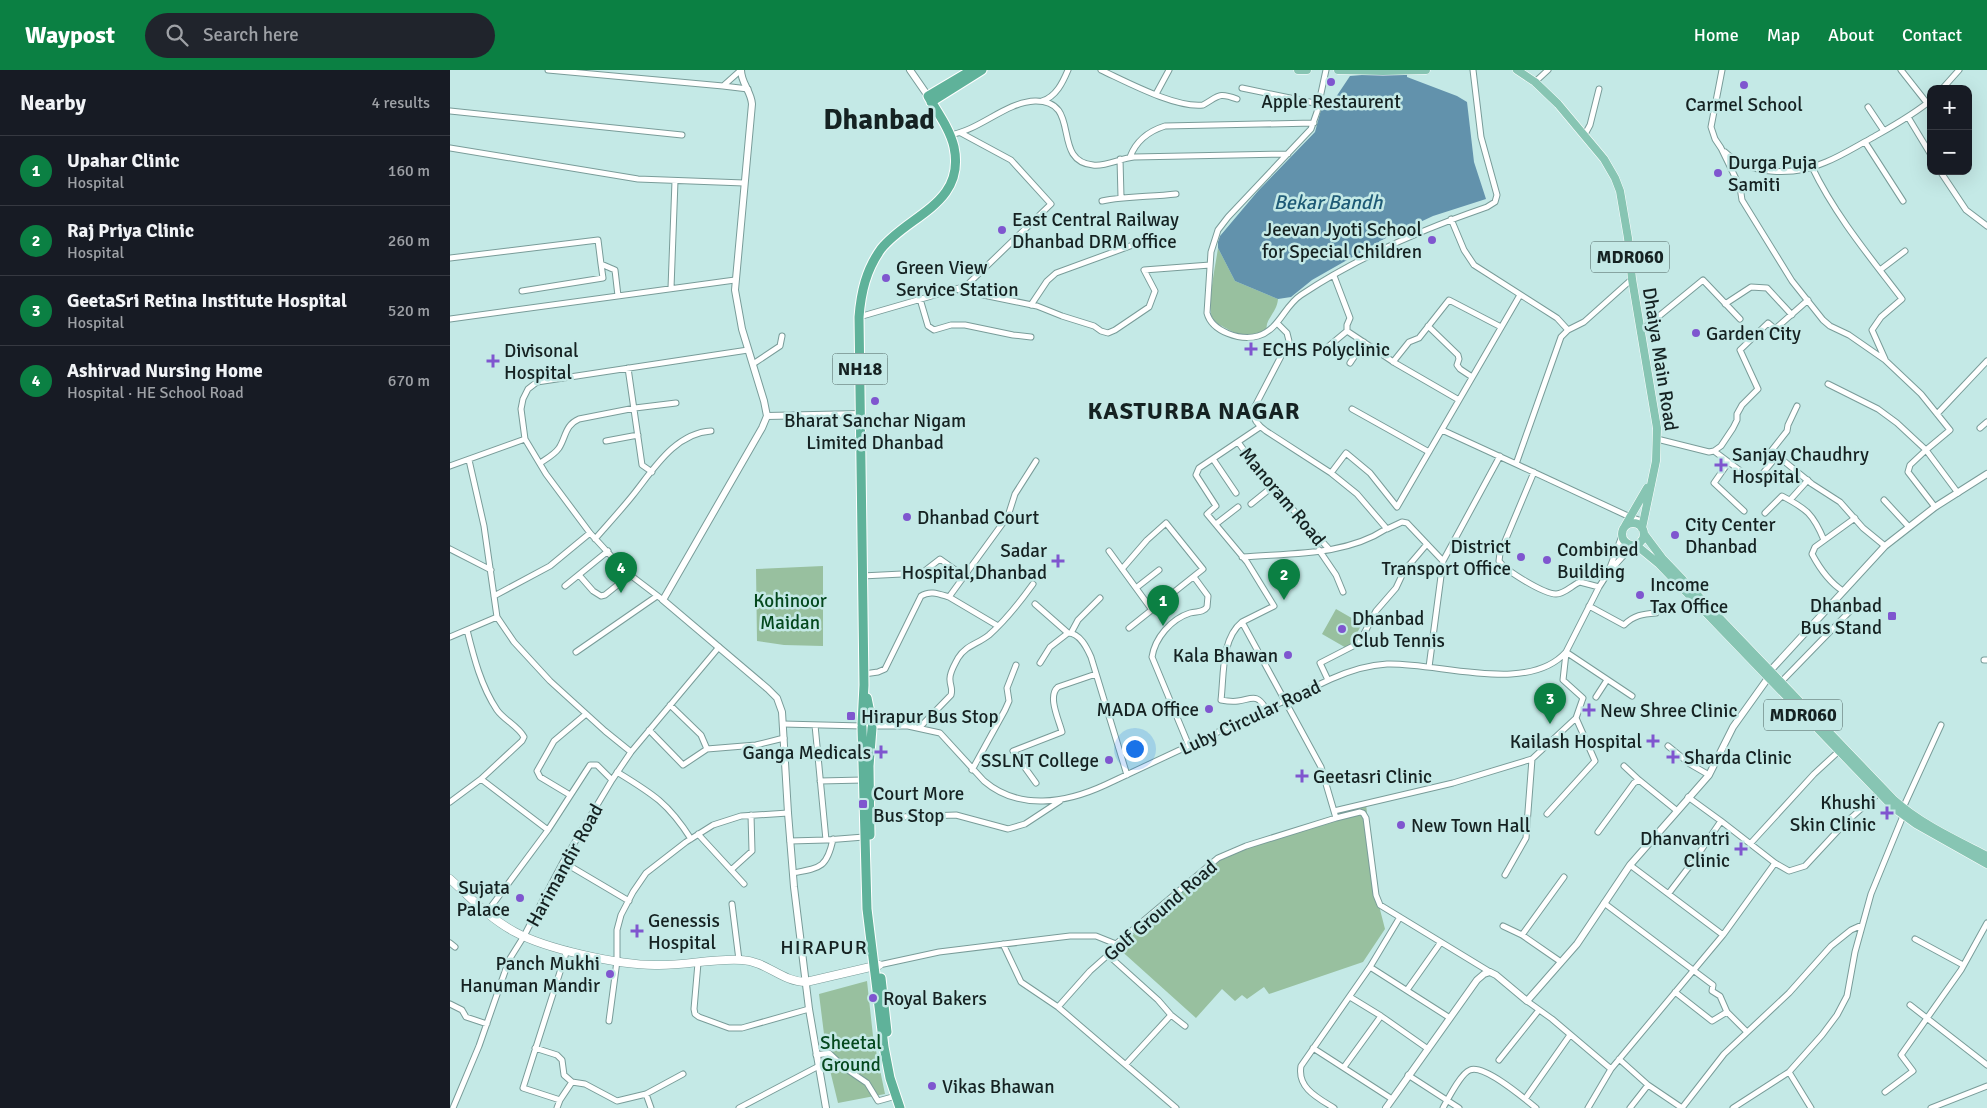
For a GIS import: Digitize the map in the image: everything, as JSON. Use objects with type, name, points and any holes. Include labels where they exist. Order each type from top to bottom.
[{"type":"highway","points":[[929,99],[972,70]]},
{"type":"highway","points":[[929,99],[982,70]]},
{"type":"highway","name":"NH18","points":[[906,1108],[890,1053],[867,909],[864,837],[869,766],[864,685],[858,317],[863,285],[881,250],[889,241],[935,205],[949,186],[955,167],[954,148],[950,135],[929,99]]},
{"type":"highway","name":"NH18","points":[[867,726],[863,780],[877,966],[884,1047],[900,1108]]},
{"type":"main road","points":[[1298,70],[1307,70]]},
{"type":"main road","points":[[1338,70],[1426,70]]},
{"type":"main road","name":"Dhaiya Main Road","points":[[1518,70],[1535,82],[1558,104],[1610,168],[1620,192],[1628,238],[1632,279],[1655,411],[1656,461],[1650,482]]},
{"type":"main road","name":"MDR060","points":[[1650,482],[1623,533],[1627,543],[1634,545],[1663,568],[1769,675],[1781,682],[1903,812],[1987,856]]},
{"type":"main road","name":"MDR060","points":[[1634,545],[1642,541],[1650,482]]},
{"type":"main road","points":[[1623,533],[1632,523],[1643,528]]},
{"type":"main road","name":"MDR060","points":[[1643,528],[1662,558],[1878,793],[1903,812],[1987,864]]},
{"type":"main road","points":[[450,879],[505,926],[524,936],[567,950],[652,965],[739,960],[760,964],[793,981],[806,982],[877,966]]},
{"type":"street","points":[[548,70],[748,89]]},
{"type":"street","points":[[722,86],[741,70]]},
{"type":"street","points":[[576,652],[660,598],[758,436],[767,416],[738,311],[735,280],[752,104],[750,93],[742,78],[741,70]]},
{"type":"street","points":[[910,70],[929,99]]},
{"type":"street","points":[[950,135],[961,133],[1019,104],[1041,102],[1050,98],[1056,92],[1068,70]]},
{"type":"street","points":[[1101,70],[1174,101],[1198,106],[1203,105],[1217,95],[1237,99]]},
{"type":"street","points":[[1156,94],[1169,70]]},
{"type":"street","points":[[1326,70],[1314,123],[1309,132],[1228,216],[1212,243],[1207,313],[1211,321],[1218,328],[1234,335],[1251,337],[1266,333],[1277,323],[1289,306],[1300,295],[1415,233],[1487,207],[1494,202],[1496,198],[1481,137],[1473,70]]},
{"type":"street","points":[[1535,82],[1548,70]]},
{"type":"street","points":[[1722,70],[1711,127],[1714,139],[1734,160],[1755,168],[1784,171],[1812,167],[1834,159],[1908,117],[1927,103]]},
{"type":"street","points":[[1902,70],[1927,99]]},
{"type":"street","points":[[1945,85],[1958,70]]},
{"type":"street","points":[[1242,88],[1319,104]]},
{"type":"street","points":[[1584,136],[1590,126],[1599,89]]},
{"type":"street","points":[[1041,102],[1053,106],[1060,112],[1070,150],[1077,159],[1095,166],[1120,158],[1130,157],[1288,154]]},
{"type":"street","points":[[1868,107],[1884,131]]},
{"type":"street","points":[[450,111],[682,135]]},
{"type":"street","points":[[1908,117],[1927,148]]},
{"type":"street","points":[[1130,157],[1142,138],[1154,130],[1165,126],[1314,123]]},
{"type":"street","points":[[858,317],[956,290],[970,283],[1051,204],[1011,160],[961,133]]},
{"type":"street","points":[[1865,142],[1903,201]]},
{"type":"street","points":[[450,148],[602,175],[638,179],[744,183]]},
{"type":"street","points":[[1721,148],[1740,187],[1742,200],[1792,281],[1823,320],[1886,360],[1921,394],[1950,430],[1926,450],[1910,466],[1908,472],[1935,507]]},
{"type":"street","points":[[1120,158],[1121,197]]},
{"type":"street","points":[[1812,167],[1823,190],[1902,299],[1881,317],[1872,330],[1886,360]]},
{"type":"street","points":[[1943,175],[1962,206],[1974,218],[1987,226]]},
{"type":"street","points":[[671,288],[675,181]]},
{"type":"street","points":[[1102,200],[1176,194]]},
{"type":"street","points":[[1451,219],[1470,261],[1557,318],[1568,330]]},
{"type":"street","points":[[450,258],[598,240],[603,278],[522,291]]},
{"type":"street","points":[[1031,305],[1047,281],[1056,273],[1141,242]]},
{"type":"street","points":[[1880,270],[1905,251]]},
{"type":"street","points":[[601,264],[615,270],[618,296]]},
{"type":"street","points":[[956,290],[1031,305],[1094,326],[1104,332],[1111,332],[1150,306],[1155,291],[1144,270],[1210,265]]},
{"type":"street","points":[[1334,276],[1350,318],[1346,324],[1347,331],[1393,362],[1459,400]]},
{"type":"street","points":[[1516,464],[1559,339],[1568,330],[1584,322],[1632,279]]},
{"type":"street","points":[[450,319],[735,280]]},
{"type":"street","points":[[1642,330],[1703,280],[1740,319]]},
{"type":"street","points":[[1725,304],[1751,287],[1767,288],[1792,315]]},
{"type":"street","points":[[1331,473],[1346,453],[1370,473],[1397,507],[1520,295]]},
{"type":"street","points":[[920,299],[928,326],[934,330],[951,325],[965,325],[1013,336],[1031,337]]},
{"type":"street","points":[[1393,362],[1409,342],[1418,339],[1449,300],[1502,327]]},
{"type":"street","points":[[1657,439],[1709,452],[1721,446],[1733,428],[1742,405],[1758,390],[1740,350],[1768,324],[1775,329],[1808,300]]},
{"type":"street","points":[[1277,323],[1287,333],[1289,341],[1253,410],[1253,415],[1260,427],[1331,473],[1363,499],[1386,529]]},
{"type":"street","points":[[1428,326],[1458,355],[1460,358],[1457,365],[1460,369],[1472,377]]},
{"type":"street","points":[[1329,346],[1347,331]]},
{"type":"street","points":[[753,364],[780,346],[782,336]]},
{"type":"street","points":[[1350,363],[1364,342]]},
{"type":"street","points":[[748,350],[537,382],[528,389],[521,409],[525,439],[595,539],[630,575],[775,695],[781,708],[793,873],[817,1067],[826,1108]]},
{"type":"street","points":[[1937,414],[1987,360]]},
{"type":"street","points":[[628,368],[642,465],[652,472]]},
{"type":"street","points":[[1828,384],[1878,410],[1897,423],[1926,450],[1958,493]]},
{"type":"street","points":[[540,463],[558,450],[572,422],[635,408],[676,403]]},
{"type":"street","points":[[1797,406],[1787,431],[1772,450],[1808,480],[1840,502],[1863,528],[1885,546]]},
{"type":"street","points":[[1352,409],[1429,452]]},
{"type":"street","points":[[767,416],[861,414]]},
{"type":"street","points":[[1980,428],[1987,422]]},
{"type":"street","points":[[1260,427],[1197,470],[1196,475],[1216,506],[1207,514],[1242,557],[1274,606],[1242,622],[1235,628],[1228,641],[1221,700],[1239,701],[1252,697],[1260,701],[1266,709]]},
{"type":"street","points":[[1442,430],[1630,517],[1643,528]]},
{"type":"street","points":[[595,539],[668,453],[685,439],[702,432],[711,432]]},
{"type":"street","points":[[606,441],[638,435]]},
{"type":"street","points":[[450,466],[525,439]]},
{"type":"street","name":"Manoram Road","points":[[1238,442],[1272,487],[1329,549]]},
{"type":"street","points":[[1714,451],[1750,478]]},
{"type":"street","points":[[1429,667],[1443,561],[1500,456]]},
{"type":"street","points":[[1759,478],[1777,456]]},
{"type":"street","points":[[1213,459],[1236,493]]},
{"type":"street","points":[[469,460],[484,526],[497,617],[514,642],[550,681],[631,752]]},
{"type":"street","points":[[949,597],[1008,516],[1015,494],[1036,460]]},
{"type":"street","points":[[1728,463],[1714,483],[1744,511]]},
{"type":"street","points":[[1534,472],[1500,553],[1499,561],[1509,572],[1550,593],[1560,593],[1580,582],[1599,587]]},
{"type":"street","points":[[1527,1001],[1577,944],[1630,865],[1676,810],[1709,775],[1733,726],[1769,675],[1885,546],[1935,507],[1987,474]]},
{"type":"street","points":[[1790,500],[1808,480]]},
{"type":"street","points":[[1251,504],[1272,487]]},
{"type":"street","points":[[1765,513],[1782,496],[1803,508],[1816,520],[1824,540]]},
{"type":"street","points":[[1884,500],[1909,527]]},
{"type":"street","points":[[1216,524],[1238,507]]},
{"type":"street","points":[[1843,591],[1833,584],[1818,566],[1812,554],[1815,547],[1855,518]]},
{"type":"street","points":[[1242,557],[1329,549],[1368,540],[1386,529],[1405,522],[1443,561]]},
{"type":"street","points":[[1122,569],[1146,540],[1166,523],[1203,569],[1129,628]]},
{"type":"street","points":[[494,596],[550,566],[590,533]]},
{"type":"street","name":"Luby Circular Road","points":[[1608,573],[1623,533]]},
{"type":"street","points":[[1328,680],[1320,663],[1359,643],[1376,611],[1396,588],[1404,572],[1427,544]]},
{"type":"street","name":"Luby Circular Road","points":[[783,724],[908,726],[940,733],[972,770],[991,787],[1012,797],[1036,802],[1062,799],[1089,792],[1328,680],[1358,669],[1401,664],[1500,674],[1526,673],[1544,668],[1561,658],[1566,652],[1599,587],[1608,573],[1634,545]]},
{"type":"street","points":[[450,550],[491,570]]},
{"type":"street","points":[[1319,550],[1336,575],[1343,592]]},
{"type":"street","points":[[1109,551],[1152,610]]},
{"type":"street","points":[[565,586],[608,552]]},
{"type":"street","points":[[862,576],[922,573],[940,560],[964,576]]},
{"type":"street","points":[[1136,588],[1159,570]]},
{"type":"street","points":[[579,574],[593,591],[601,596],[605,595],[630,575]]},
{"type":"street","points":[[1189,746],[1152,657],[1153,650],[1165,628],[1187,614],[1203,611],[1207,607],[1208,596],[1194,577]]},
{"type":"street","points":[[919,728],[951,695],[950,675],[962,652],[986,637],[998,626],[1033,584]]},
{"type":"street","points":[[864,674],[885,669],[921,596],[925,594],[932,593],[949,597],[998,626]]},
{"type":"street","points":[[1040,662],[1050,647],[1070,633],[1078,620],[1100,598]]},
{"type":"street","points":[[1035,604],[1086,645],[1126,775]]},
{"type":"street","points":[[1589,606],[1624,625],[1630,619],[1640,614],[1656,613]]},
{"type":"street","points":[[1781,682],[1852,609]]},
{"type":"street","points":[[450,637],[497,617]]},
{"type":"street","points":[[1242,622],[1321,767],[1336,818]]},
{"type":"street","points":[[450,802],[481,779],[524,737],[507,722],[492,701],[477,666],[467,630]]},
{"type":"street","name":"Harimandir Road","points":[[454,1108],[487,1024],[509,960],[524,936],[563,862],[631,752],[719,647]]},
{"type":"street","points":[[1334,811],[1453,783],[1532,760],[1576,718],[1583,698],[1563,680],[1566,652],[1632,696]]},
{"type":"street","points":[[972,770],[1005,710],[1008,701],[1008,688],[1016,665]]},
{"type":"street","points":[[1036,783],[1013,751],[1062,732],[1053,699],[1054,690],[1096,674]]},
{"type":"street","points":[[1596,696],[1607,680]]},
{"type":"street","points":[[670,705],[701,736],[707,749]]},
{"type":"street","points":[[570,795],[540,777],[537,771],[554,741],[586,714]]},
{"type":"street","points":[[1547,814],[1595,761],[1576,718]]},
{"type":"street","points":[[815,725],[826,840]]},
{"type":"street","points":[[1733,1108],[1789,1072],[1822,1035],[1847,996],[1862,925],[1871,894],[1903,812],[1941,725]]},
{"type":"street","points":[[649,730],[683,765],[707,749],[756,745],[784,738]]},
{"type":"street","points":[[1668,746],[1690,764],[1709,775]]},
{"type":"street","points":[[1750,844],[1814,774],[1839,751]]},
{"type":"street","points":[[1505,875],[1526,838],[1532,760]]},
{"type":"street","points":[[487,912],[548,830],[590,765],[594,764],[600,767],[612,780]]},
{"type":"street","points":[[1624,766],[1676,810]]},
{"type":"street","points":[[618,772],[662,801],[676,816],[691,839]]},
{"type":"street","points":[[481,779],[548,830]]},
{"type":"street","points":[[820,781],[863,780]]},
{"type":"street","points":[[1598,832],[1634,783],[1639,780]]},
{"type":"street","points":[[1688,797],[1789,871],[1805,866],[1844,824],[1878,793]]},
{"type":"street","points":[[866,819],[956,815],[1008,829],[1025,824],[1062,799]]},
{"type":"street","name":"Golf Ground Road","points":[[1058,1007],[1090,970],[1108,955],[1116,944],[1218,858],[1246,846],[1336,818],[1360,812],[1364,814],[1378,901],[1380,905],[1400,917]]},
{"type":"street","points":[[609,1021],[617,960],[617,930],[621,914],[646,873],[698,834],[722,821],[751,815],[788,813]]},
{"type":"street","points":[[731,870],[752,851],[751,815]]},
{"type":"street","points":[[1669,893],[1722,821]]},
{"type":"street","points":[[698,834],[744,884]]},
{"type":"street","points":[[790,841],[864,837]]},
{"type":"street","points":[[793,873],[818,869],[824,864],[831,851],[833,839]]},
{"type":"street","points":[[563,862],[629,900]]},
{"type":"street","points":[[1588,1108],[1619,1059],[1723,935],[1776,863]]},
{"type":"street","points":[[1630,865],[1723,935]]},
{"type":"street","points":[[1522,935],[1564,877]]},
{"type":"street","points":[[1604,903],[1713,985],[1712,991],[1720,996],[1727,1012],[1747,1032]]},
{"type":"street","points":[[732,904],[739,960]]},
{"type":"street","points":[[1334,1108],[1307,1088],[1301,1081],[1301,1066],[1350,998],[1400,917],[1496,975],[1611,1070]]},
{"type":"street","points":[[1885,1092],[1912,1071],[1901,1055],[1961,970],[1962,965],[1971,954],[1987,923]]},
{"type":"street","points":[[1619,1059],[1648,1084],[1682,1108],[1724,1054],[1789,993],[1832,946],[1851,930],[1862,925]]},
{"type":"street","points":[[1503,926],[1522,935],[1561,962]]},
{"type":"street","points":[[877,966],[939,952],[1070,936],[1096,936],[1116,944]]},
{"type":"street","points":[[1915,939],[1962,965]]},
{"type":"street","points":[[1407,990],[1441,942]]},
{"type":"street","points":[[1004,944],[1021,982],[1058,1007],[1176,1108]]},
{"type":"street","points":[[560,1100],[523,1088],[567,950]]},
{"type":"street","points":[[1108,955],[1185,1026]]},
{"type":"street","points":[[698,963],[694,1009],[695,1014],[699,1017],[729,1028],[742,1028],[809,1009]]},
{"type":"street","points":[[1370,967],[1450,1018]]},
{"type":"street","points":[[1386,1108],[1478,980],[1484,974],[1490,972]]},
{"type":"street","points":[[1674,992],[1712,1021],[1727,1012]]},
{"type":"street","points":[[1350,998],[1381,1016],[1428,1049]]},
{"type":"street","points":[[450,1004],[462,1010],[466,1017],[487,1024]]},
{"type":"street","points":[[1910,1005],[1987,1065]]},
{"type":"street","points":[[1499,1060],[1538,1010]]},
{"type":"street","points":[[1126,1064],[1171,1015]]},
{"type":"street","points":[[1344,1068],[1381,1016]]},
{"type":"street","points":[[1525,1099],[1570,1035]]},
{"type":"street","points":[[535,1048],[557,1055],[562,1060],[564,1075],[572,1082],[586,1084],[618,1101],[646,1094],[684,1074]]},
{"type":"street","points":[[1313,1048],[1392,1099]]},
{"type":"street","points":[[816,1055],[829,1053],[845,1068],[867,1083],[878,1101],[896,1096]]},
{"type":"street","points":[[741,1107],[817,1067]]},
{"type":"street","points":[[1443,1108],[1465,1073],[1474,1068],[1502,1082],[1536,1108]]},
{"type":"street","points":[[1789,1072],[1810,1108]]},
{"type":"street","points":[[1408,1075],[1458,1108]]},
{"type":"street","points":[[556,1108],[572,1082]]},
{"type":"street","points":[[1630,1108],[1648,1084]]},
{"type":"street","points":[[1931,1108],[1987,1086]]},
{"type":"street","points":[[646,1094],[651,1108]]},
{"type":"green space","points":[[1218,248],[1235,281],[1278,299],[1267,323],[1267,330],[1257,334],[1243,335],[1223,327],[1213,319],[1211,296]]},
{"type":"green space","name":"Kohinoor Maidan","points":[[823,566],[823,646],[784,645],[757,641],[756,569]]},
{"type":"green space","name":"Dhanbad Club Tennis","points":[[1336,609],[1362,624],[1348,649],[1322,634]]},
{"type":"green space","points":[[1366,804],[1376,894],[1385,929],[1363,962],[1269,994],[1264,987],[1247,999],[1242,995],[1235,1001],[1222,989],[1196,1018],[1117,947],[1218,860],[1243,847]]},
{"type":"green space","name":"Sheetal Ground","points":[[867,981],[873,1036],[885,1094],[838,1103],[827,1058],[819,994]]},
{"type":"water","name":"Bekar Bandh","points":[[1387,73],[1407,74],[1407,77],[1457,96],[1467,102],[1474,162],[1486,199],[1433,216],[1384,239],[1312,280],[1291,297],[1278,299],[1235,281],[1218,248],[1220,236],[1258,191],[1315,132],[1322,106],[1328,109],[1350,76]]},
{"type":"place","name":"Apple Restaurent","points":[[1331,82]]},
{"type":"place","name":"Carmel School","points":[[1744,85]]},
{"type":"place","name":"Durga Puja Samiti","points":[[1718,173]]},
{"type":"place","name":"East Central Railway Dhanbad DRM office","points":[[1002,230]]},
{"type":"place","name":"Jeevan Jyoti School for Special Children","points":[[1432,240]]},
{"type":"place","name":"Green View Service Station","points":[[886,278]]},
{"type":"place","name":"Garden City","points":[[1696,333]]},
{"type":"place","name":"ECHS Polyclinic","points":[[1251,349]]},
{"type":"place","name":"Divisonal Hospital","points":[[493,361]]},
{"type":"place","name":"Bharat Sanchar Nigam Limited Dhanbad","points":[[875,401]]},
{"type":"place","name":"Sanjay Chaudhry Hospital","points":[[1721,465]]},
{"type":"place","name":"Dhanbad Court","points":[[907,517]]},
{"type":"place","name":"City Center Dhanbad","points":[[1675,535]]},
{"type":"place","name":"District Transport Office","points":[[1521,557]]},
{"type":"place","name":"Combined Building","points":[[1547,560]]},
{"type":"place","name":"Sadar Hospital,Dhanbad","points":[[1058,561]]},
{"type":"place","name":"Ashirvad Nursing Home","points":[[621,593]]},
{"type":"place","name":"Income Tax Office","points":[[1640,595]]},
{"type":"place","name":"Raj Priya Clinic","points":[[1284,600]]},
{"type":"place","name":"Dhanbad Bus Stand","points":[[1892,616]]},
{"type":"place","name":"Upahar Clinic","points":[[1163,626]]},
{"type":"place","name":"Dhanbad Club Tennis","points":[[1342,629]]},
{"type":"place","name":"Kala Bhawan","points":[[1288,655]]},
{"type":"place","name":"MADA Office","points":[[1209,709]]},
{"type":"place","name":"New Shree Clinic","points":[[1589,710]]},
{"type":"place","name":"Hirapur Bus Stop","points":[[851,716]]},
{"type":"place","name":"GeetaSri Retina Institute Hospital","points":[[1550,724]]},
{"type":"place","name":"Kailash Hospital","points":[[1653,741]]},
{"type":"place","name":"Ganga Medicals","points":[[881,752]]},
{"type":"place","name":"Sharda Clinic","points":[[1673,757]]},
{"type":"place","name":"SSLNT College","points":[[1109,760]]},
{"type":"place","name":"Geetasri Clinic","points":[[1302,776]]},
{"type":"place","name":"Court More Bus Stop","points":[[863,804]]},
{"type":"place","name":"Khushi Skin Clinic","points":[[1887,813]]},
{"type":"place","name":"New Town Hall","points":[[1401,825]]},
{"type":"place","name":"Dhanvantri Clinic","points":[[1741,849]]},
{"type":"place","name":"Sujata Palace","points":[[520,898]]},
{"type":"place","name":"Genessis Hospital","points":[[637,931]]},
{"type":"place","name":"Panch Mukhi Hanuman Mandir","points":[[610,974]]},
{"type":"place","name":"Royal Bakers","points":[[873,998]]},
{"type":"place","name":"Vikas Bhawan","points":[[932,1086]]},
{"type":"district","name":"Dhanbad","points":[[879,119]]},
{"type":"district","name":"KASTURBA NAGAR","points":[[1194,411]]},
{"type":"district","name":"HIRAPUR","points":[[824,947]]}]
